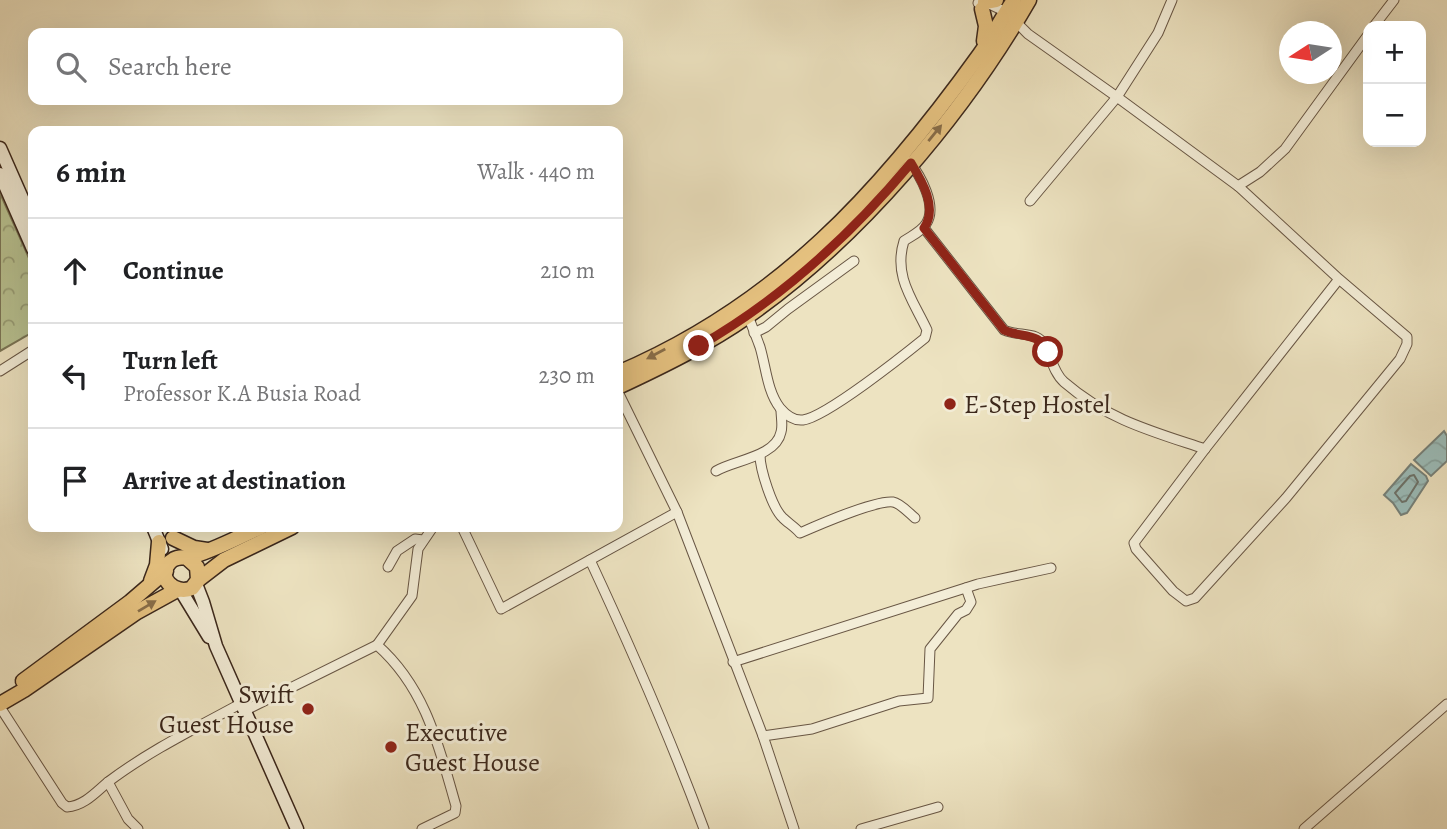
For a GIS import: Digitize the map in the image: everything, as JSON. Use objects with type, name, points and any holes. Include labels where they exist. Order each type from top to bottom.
[{"type":"main road","points":[[982,52],[986,26],[996,10],[1029,0]]},
{"type":"main road","points":[[623,386],[699,346],[748,316],[802,275],[874,207],[894,174],[982,52],[996,10]]},
{"type":"main road","points":[[906,159],[956,108],[996,10]]},
{"type":"main road","points":[[623,370],[693,335],[765,289],[894,174]]},
{"type":"main road","points":[[3,703],[20,683],[149,586],[174,559],[208,550],[249,532]]},
{"type":"main road","points":[[3,703],[137,612],[197,582],[224,560],[282,532]]},
{"type":"main road","points":[[149,586],[167,536],[194,548],[208,550]]},
{"type":"main road","points":[[186,557],[197,567],[197,582]]},
{"type":"main road","points":[[166,569],[168,583],[179,591]]},
{"type":"street","points":[[1030,201],[1116,97],[1158,33],[1172,0]]},
{"type":"street","points":[[1378,21],[1394,0]]},
{"type":"street","points":[[996,10],[1238,186],[1407,337],[1407,344],[1400,359],[1286,498],[1195,598],[1186,601],[1173,591],[1136,549],[1134,543],[1339,279]]},
{"type":"street","points":[[1238,186],[1260,172],[1285,149],[1363,42]]},
{"type":"street","points":[[0,148],[19,204]]},
{"type":"street","points":[[748,316],[773,397],[781,410],[790,417],[801,420],[814,416],[876,376],[925,338],[927,330],[903,283],[900,263],[904,241],[924,228],[929,221],[928,197],[906,159]]},
{"type":"street","points":[[0,174],[28,220]]},
{"type":"street","points":[[924,228],[1004,330],[1037,337],[1045,344],[1052,367],[1062,381],[1102,410],[1130,425],[1205,449]]},
{"type":"street","points":[[754,333],[766,327],[854,261]]},
{"type":"street","points":[[0,371],[28,353]]},
{"type":"street","points":[[623,399],[677,512],[763,736],[794,829]]},
{"type":"street","points":[[716,471],[760,455],[781,434],[781,410]]},
{"type":"street","points":[[760,455],[760,468],[776,510],[800,533],[873,505],[892,502],[897,502],[915,518]]},
{"type":"street","points":[[464,532],[501,609],[677,512]]},
{"type":"street","points":[[3,703],[62,803],[67,807],[74,807],[157,750],[377,645],[412,596],[415,557],[429,532]]},
{"type":"street","points":[[167,536],[186,557]]},
{"type":"street","points":[[166,569],[167,536]]},
{"type":"street","points":[[388,567],[397,551],[415,539],[423,540]]},
{"type":"street","points":[[590,560],[660,717],[704,829]]},
{"type":"street","points":[[733,662],[966,588],[1051,568]]},
{"type":"street","points":[[197,582],[216,646],[298,829]]},
{"type":"street","points":[[763,736],[812,729],[899,701],[928,698],[930,649],[971,602],[966,588]]},
{"type":"street","points":[[179,591],[216,646]]},
{"type":"street","points":[[377,645],[394,662],[418,697],[433,727],[456,806],[455,813],[450,817],[422,829]]},
{"type":"street","points":[[1304,829],[1447,704]]},
{"type":"street","points":[[108,782],[128,819],[138,829]]},
{"type":"street","points":[[861,829],[938,807]]},
{"type":"green space","points":[[0,193],[28,256],[28,335],[0,351]]},
{"type":"water","points":[[1444,431],[1447,436],[1447,461],[1431,476],[1414,460]]},
{"type":"water","points":[[1411,464],[1426,476],[1428,481],[1407,513],[1401,515],[1384,495]]},
{"type":"place","name":"E-Step Hostel","points":[[950,404]]},
{"type":"place","name":"Swift Guest House","points":[[308,709]]},
{"type":"place","name":"Executive Guest House","points":[[391,747]]},
{"type":"route","points":[[699,346],[748,316],[802,275],[874,207],[911,163],[928,197],[929,221],[924,228],[1004,330],[1037,337],[1045,344],[1048,352]]}]
